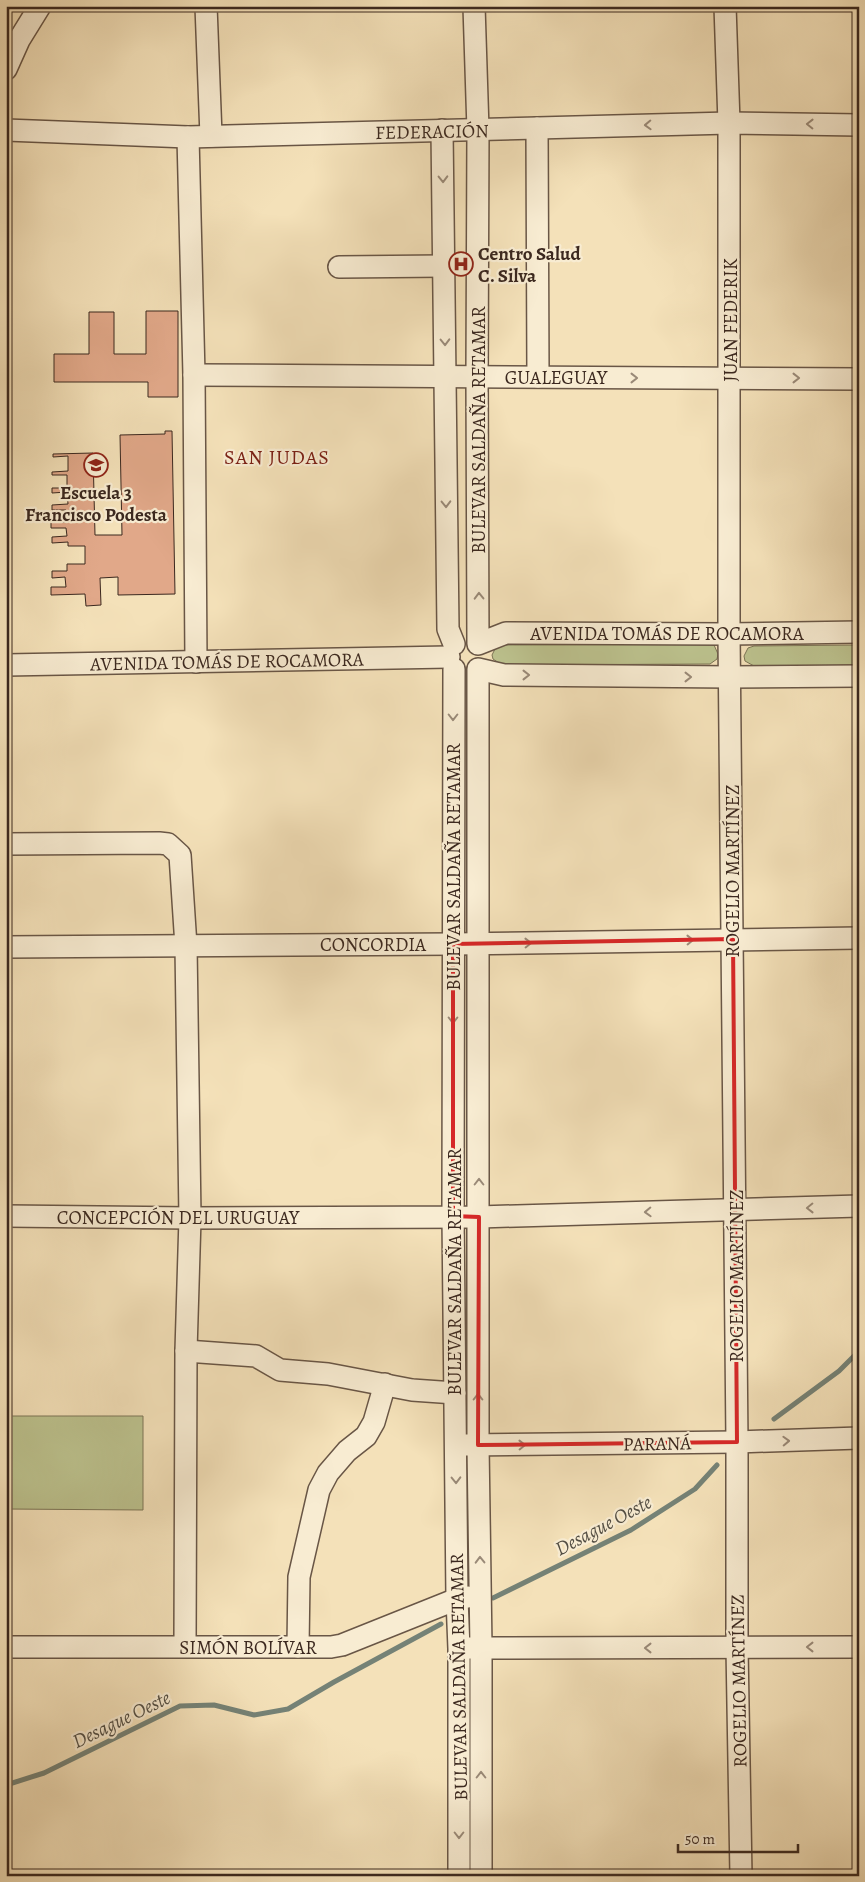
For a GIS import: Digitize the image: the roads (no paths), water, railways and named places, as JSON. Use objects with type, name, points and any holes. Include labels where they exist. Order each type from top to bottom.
[{"type":"street","points":[[6,69],[19,40],[40,6]]},
{"type":"street","points":[[206,6],[211,136]]},
{"type":"street","name":"BULEVAR SALDAÑA RETAMAR","points":[[474,6],[478,130],[478,644],[483,657],[478,669],[478,1445],[481,1648],[481,1876]]},
{"type":"street","name":"JUAN FEDERIK","points":[[725,6],[729,122],[730,677]]},
{"type":"street","name":"FEDERACIÓN","points":[[6,130],[211,136],[729,122],[859,125]]},
{"type":"street","points":[[537,128],[538,377]]},
{"type":"street","name":"BULEVAR SALDAÑA RETAMAR","points":[[442,130],[448,629],[452,656],[453,1216],[459,1649],[459,1876]]},
{"type":"street","points":[[188,136],[194,375],[196,662]]},
{"type":"street","points":[[339,267],[444,266]]},
{"type":"street","name":"GUALEGUAY","points":[[194,375],[859,379]]},
{"type":"street","name":"AVENIDA TOMÁS DE ROCAMORA","points":[[478,644],[506,633],[729,634],[859,632]]},
{"type":"street","points":[[478,644],[466,639],[452,656],[466,674],[478,669],[504,675],[859,676]]},
{"type":"street","name":"AVENIDA TOMÁS DE ROCAMORA","points":[[6,665],[452,656]]},
{"type":"street","name":"ROGELIO MARTÍNEZ","points":[[730,677],[737,1648],[741,1876]]},
{"type":"street","points":[[6,844],[168,844],[180,854],[186,946],[190,1218],[186,1351],[185,1646]]},
{"type":"street","name":"CONCORDIA","points":[[6,947],[479,944],[859,938]]},
{"type":"street","name":"CONCEPCIÓN DEL URUGUAY","points":[[6,1216],[190,1218],[479,1217],[859,1206]]},
{"type":"street","points":[[186,1351],[256,1356],[280,1370],[328,1374],[412,1390],[455,1394]]},
{"type":"street","points":[[298,1647],[299,1577],[319,1490],[328,1473],[347,1451],[366,1436],[374,1422],[385,1384]]},
{"type":"street","name":"PARANÁ","points":[[455,1444],[737,1442],[859,1438]]},
{"type":"street","name":"SIMÓN BOLÍVAR","points":[[6,1647],[342,1646],[457,1600],[480,1594]]},
{"type":"street","points":[[459,1649],[859,1647]]},
{"type":"waterway","name":"Desague Oeste","points":[[774,1419],[839,1371],[859,1351]]},
{"type":"waterway","name":"Desague Oeste","points":[[493,1598],[631,1530],[695,1489],[717,1465]]},
{"type":"waterway","name":"Desague Oeste","points":[[6,1785],[44,1773],[180,1706],[214,1705],[254,1715],[288,1709],[441,1624]]},
{"type":"place","name":"Centro Salud C. Silva","points":[[461,264]]},
{"type":"place","name":"Escuela 3 Francisco Podesta","points":[[96,465]]},
{"type":"district","name":"SAN JUDAS","points":[[277,457]]}]
